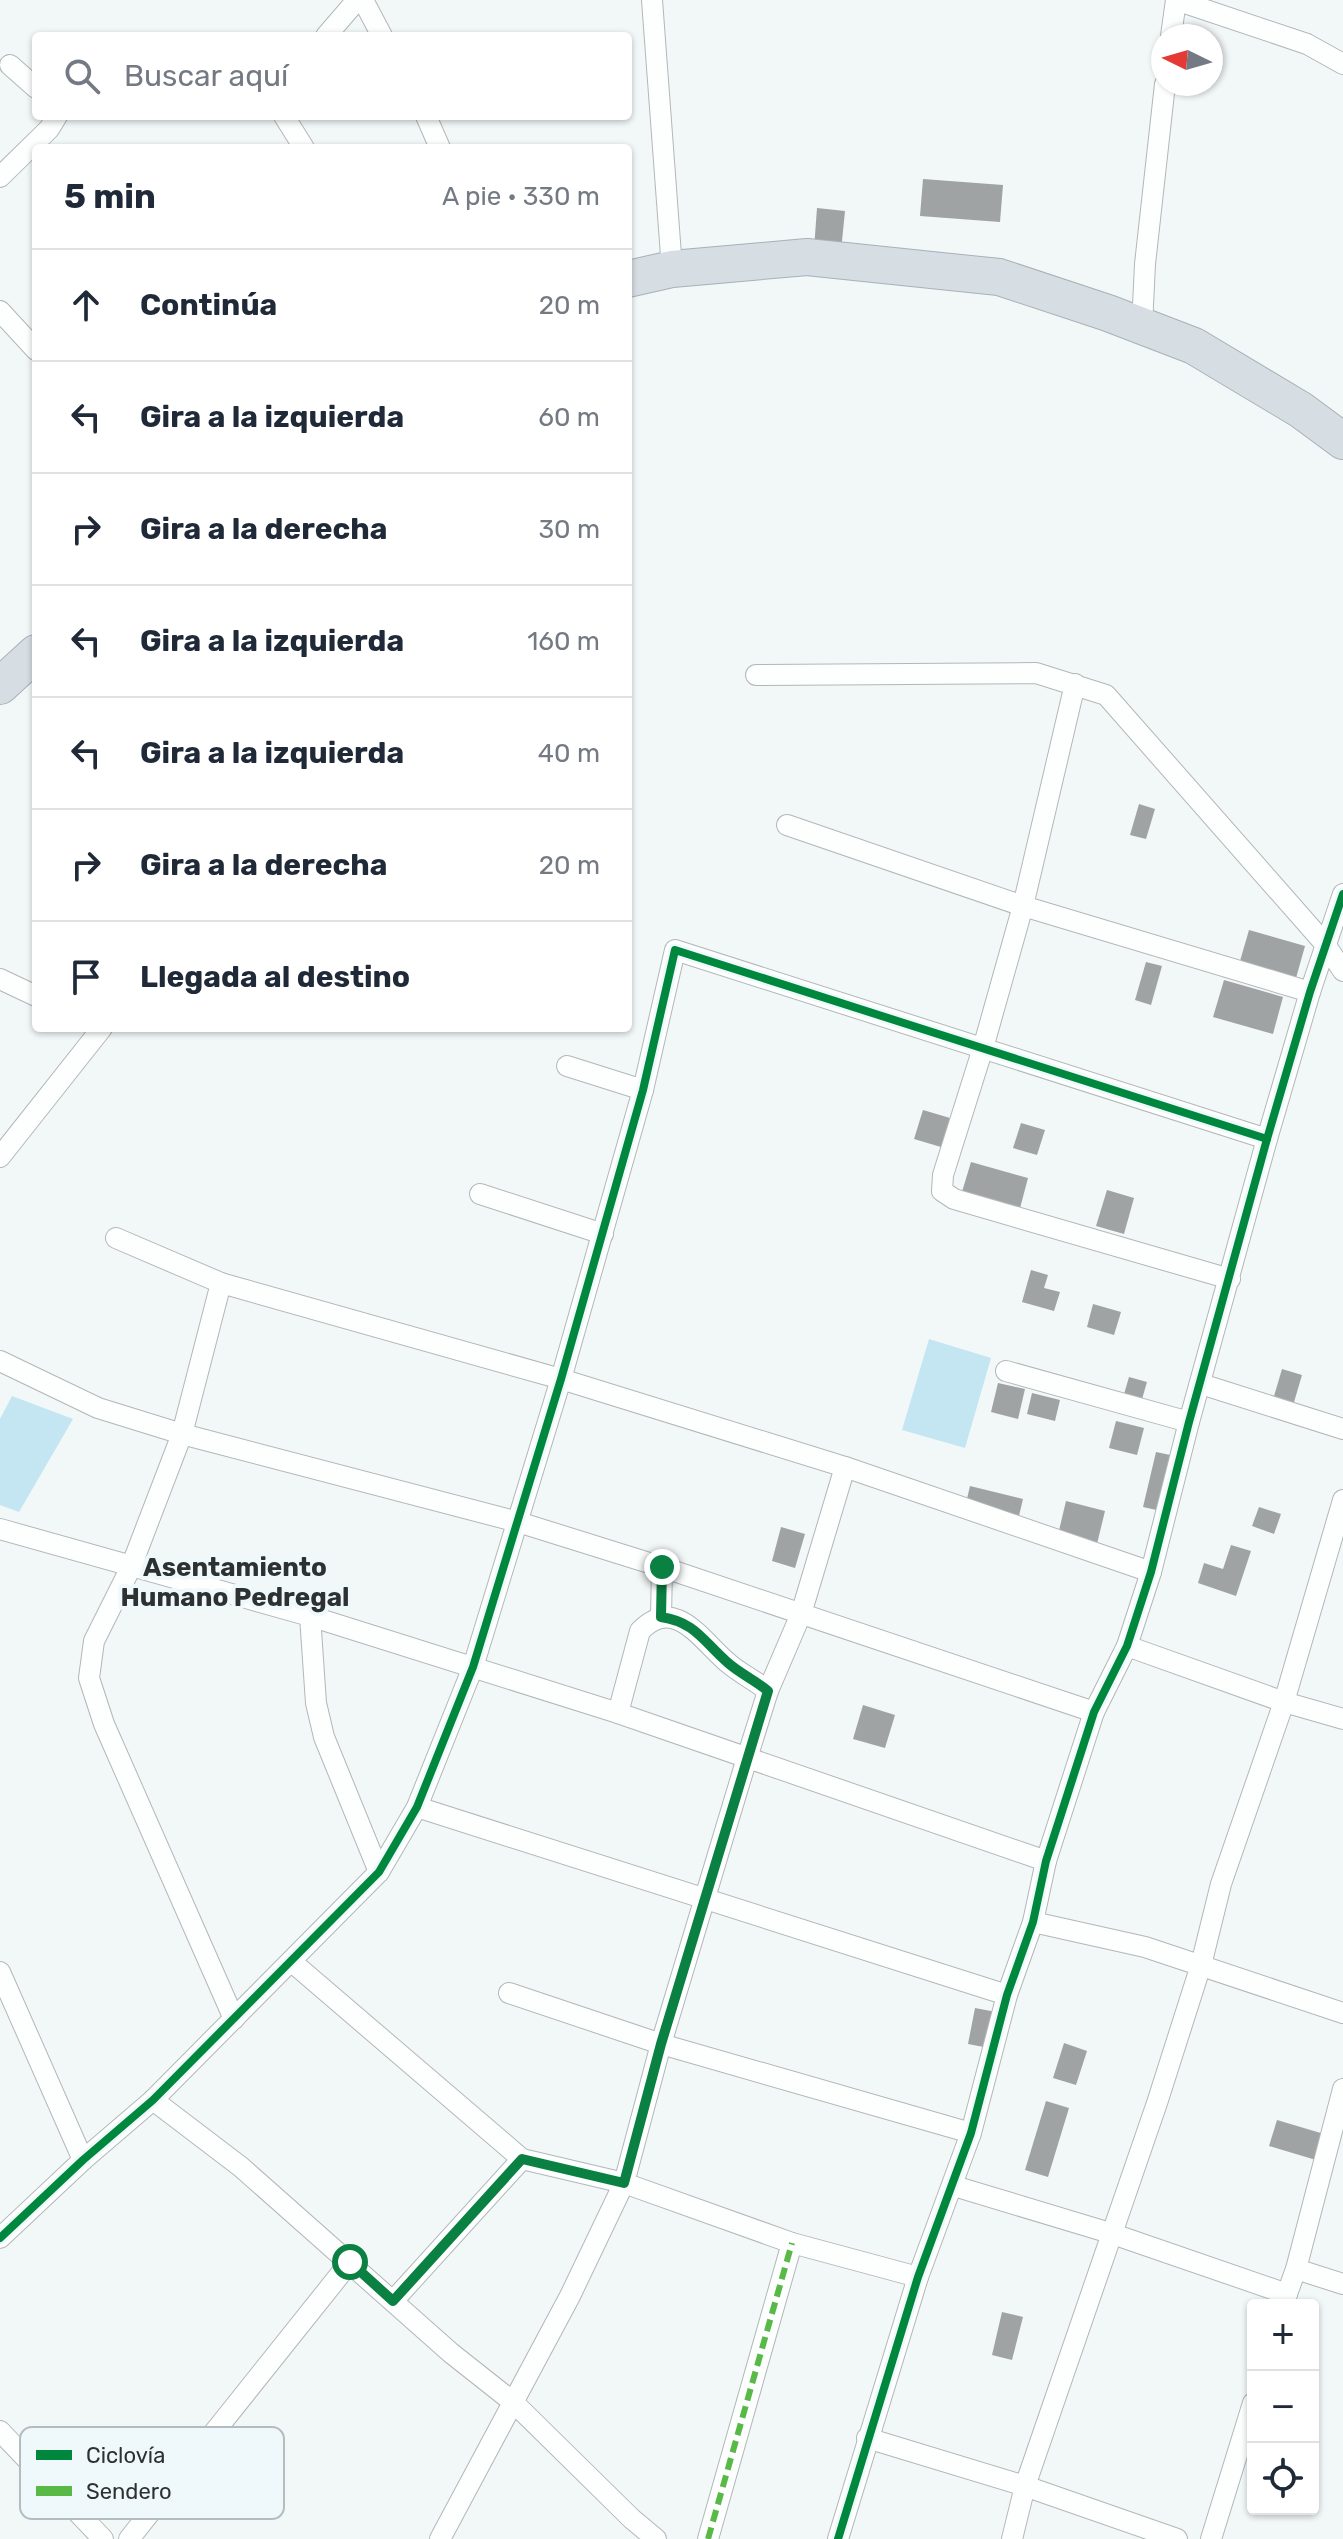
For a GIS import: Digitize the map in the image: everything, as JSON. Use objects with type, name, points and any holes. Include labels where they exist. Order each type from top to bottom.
[{"type":"highway","points":[[632,278],[672,269],[807,257],[999,277],[1194,346],[1301,410],[1343,441]]},
{"type":"highway","points":[[0,686],[32,657]]},
{"type":"street","points":[[330,32],[360,0],[380,32]]},
{"type":"street","points":[[652,0],[672,269]]},
{"type":"street","points":[[1173,24],[1176,0],[1307,44],[1343,64]]},
{"type":"street","points":[[10,65],[32,84]]},
{"type":"street","points":[[1142,326],[1145,264],[1164,96]]},
{"type":"street","points":[[34,144],[55,120]]},
{"type":"street","points":[[286,120],[302,144]]},
{"type":"street","points":[[428,120],[438,144]]},
{"type":"street","points":[[0,177],[32,146]]},
{"type":"street","points":[[0,311],[32,346]]},
{"type":"street","points":[[756,675],[1036,673],[1106,695],[1325,944],[1343,971]]},
{"type":"street","points":[[1075,684],[1023,906],[943,1175],[942,1191],[954,1199],[1230,1279]]},
{"type":"street","points":[[787,825],[1023,906],[1310,992]]},
{"type":"street","points":[[838,2539],[918,2277],[971,2133],[1007,1995],[1033,1922],[1046,1861],[1094,1712],[1127,1646],[1151,1572],[1267,1139],[1310,992],[1343,894]]},
{"type":"street","points":[[0,2238],[153,2100],[292,1962],[379,1872],[417,1807],[473,1667],[518,1522],[643,1090],[675,950],[1267,1139]]},
{"type":"street","points":[[0,979],[32,994]]},
{"type":"street","points":[[0,1157],[99,1032]]},
{"type":"street","points":[[567,1066],[643,1090]]},
{"type":"street","points":[[480,1194],[603,1234]]},
{"type":"street","points":[[116,1238],[221,1283],[561,1379],[845,1467],[1151,1572]]},
{"type":"street","points":[[221,1283],[182,1434],[131,1567],[94,1641],[89,1678],[104,1724],[234,2019]]},
{"type":"street","points":[[0,1361],[98,1408],[182,1434],[518,1522],[1094,1712]]},
{"type":"street","points":[[1006,1371],[1189,1422]]},
{"type":"street","points":[[1201,1384],[1343,1429]]},
{"type":"street","points":[[440,2539],[570,2296],[624,2183],[661,2044],[747,1758],[768,1691],[801,1614],[845,1467]]},
{"type":"street","points":[[1012,2539],[1025,2486],[1157,2103],[1201,1965],[1221,1884],[1284,1702],[1343,1500]]},
{"type":"street","points":[[0,1529],[310,1616],[618,1713],[1046,1861]]},
{"type":"street","points":[[661,1617],[662,1567]]},
{"type":"street","points":[[310,1616],[316,1703],[324,1737],[379,1872]]},
{"type":"street","points":[[618,1713],[640,1631],[649,1622],[661,1617],[678,1620],[695,1630],[727,1662],[768,1691]]},
{"type":"street","points":[[1127,1646],[1284,1702],[1343,1719]]},
{"type":"street","points":[[417,1807],[1007,1995]]},
{"type":"street","points":[[1033,1922],[1145,1947],[1343,2013]]},
{"type":"street","points":[[292,1962],[522,2159],[624,2183],[792,2243],[918,2277]]},
{"type":"street","points":[[0,1972],[83,2160]]},
{"type":"street","points":[[509,1993],[661,2044],[971,2133]]},
{"type":"street","points":[[1285,2299],[1340,2113],[1343,2089]]},
{"type":"street","points":[[153,2100],[241,2167],[451,2353],[513,2402],[656,2539]]},
{"type":"street","points":[[393,2301],[522,2159]]},
{"type":"street","points":[[954,2186],[1110,2233],[1282,2299]]},
{"type":"street","points":[[708,2539],[792,2243]]},
{"type":"street","points":[[218,2427],[350,2262]]},
{"type":"street","points":[[1296,2269],[1343,2284]]},
{"type":"street","points":[[1211,2539],[1247,2422]]},
{"type":"street","points":[[0,2431],[20,2452]]},
{"type":"street","points":[[867,2438],[1025,2486],[1177,2539]]},
{"type":"street","points":[[84,2519],[103,2539]]},
{"type":"street","points":[[129,2539],[145,2519]]},
{"type":"shaded area","points":[[929,1339],[991,1358],[965,1448],[902,1430]]},
{"type":"shaded area","points":[[12,1396],[73,1419],[19,1512],[0,1505],[0,1419]]},
{"type":"building","points":[[923,179],[1003,185],[1000,222],[920,216]]},
{"type":"building","points":[[817,208],[845,211],[841,251],[814,249]]},
{"type":"building","points":[[1139,804],[1155,809],[1146,839],[1130,835]]},
{"type":"building","points":[[1249,930],[1305,946],[1296,978],[1240,961]]},
{"type":"building","points":[[1146,962],[1162,966],[1151,1005],[1135,1000]]},
{"type":"building","points":[[1224,980],[1283,997],[1273,1034],[1213,1017]]},
{"type":"building","points":[[923,1110],[950,1118],[941,1147],[914,1139]]},
{"type":"building","points":[[1021,1123],[1045,1130],[1037,1155],[1013,1148]]},
{"type":"building","points":[[971,1162],[1028,1178],[1019,1212],[961,1195]]},
{"type":"building","points":[[1107,1190],[1134,1198],[1124,1234],[1096,1226]]},
{"type":"building","points":[[1031,1270],[1048,1275],[1044,1288],[1060,1292],[1054,1311],[1022,1302]]},
{"type":"building","points":[[1093,1304],[1121,1312],[1114,1335],[1087,1327]]},
{"type":"building","points":[[1282,1369],[1302,1375],[1292,1409],[1272,1403]]},
{"type":"building","points":[[1129,1377],[1147,1382],[1140,1406],[1122,1401]]},
{"type":"building","points":[[998,1383],[1025,1389],[1018,1419],[991,1412]]},
{"type":"building","points":[[1032,1393],[1060,1400],[1055,1421],[1027,1414]]},
{"type":"building","points":[[1116,1421],[1144,1428],[1137,1455],[1109,1448]]},
{"type":"building","points":[[1156,1452],[1175,1456],[1161,1511],[1143,1507]]},
{"type":"building","points":[[970,1486],[1023,1499],[1018,1520],[965,1507]]},
{"type":"building","points":[[1066,1501],[1105,1511],[1096,1548],[1057,1539]]},
{"type":"building","points":[[1259,1507],[1281,1514],[1274,1534],[1252,1526]]},
{"type":"building","points":[[781,1527],[805,1534],[795,1568],[772,1561]]},
{"type":"building","points":[[1231,1545],[1251,1551],[1236,1596],[1198,1583],[1204,1563],[1223,1569]]},
{"type":"building","points":[[863,1705],[895,1715],[885,1748],[853,1739]]},
{"type":"building","points":[[975,2008],[996,2012],[989,2048],[968,2044]]},
{"type":"building","points":[[1064,2043],[1087,2051],[1076,2085],[1053,2078]]},
{"type":"building","points":[[1046,2101],[1069,2108],[1048,2177],[1025,2170]]},
{"type":"building","points":[[1277,2120],[1324,2134],[1316,2160],[1269,2146]]},
{"type":"building","points":[[1002,2312],[1023,2317],[1012,2360],[992,2355]]},
{"type":"marked path","points":[[708,2539],[792,2243]]},
{"type":"cycle path","points":[[838,2539],[918,2277],[971,2133],[1007,1995],[1033,1922],[1046,1861],[1094,1712],[1127,1646],[1151,1572],[1267,1139],[1310,992],[1343,894]]},
{"type":"cycle path","points":[[0,2238],[153,2100],[379,1872],[417,1807],[473,1667],[561,1379],[643,1090],[675,950],[1267,1139]]},
{"type":"district","name":"Asentamiento Humano Pedregal","points":[[235,1582]]},
{"type":"route","points":[[350,2262],[393,2301],[522,2159],[624,2183],[661,2044],[768,1691],[727,1662],[695,1630],[678,1620],[661,1617],[662,1567]]}]
